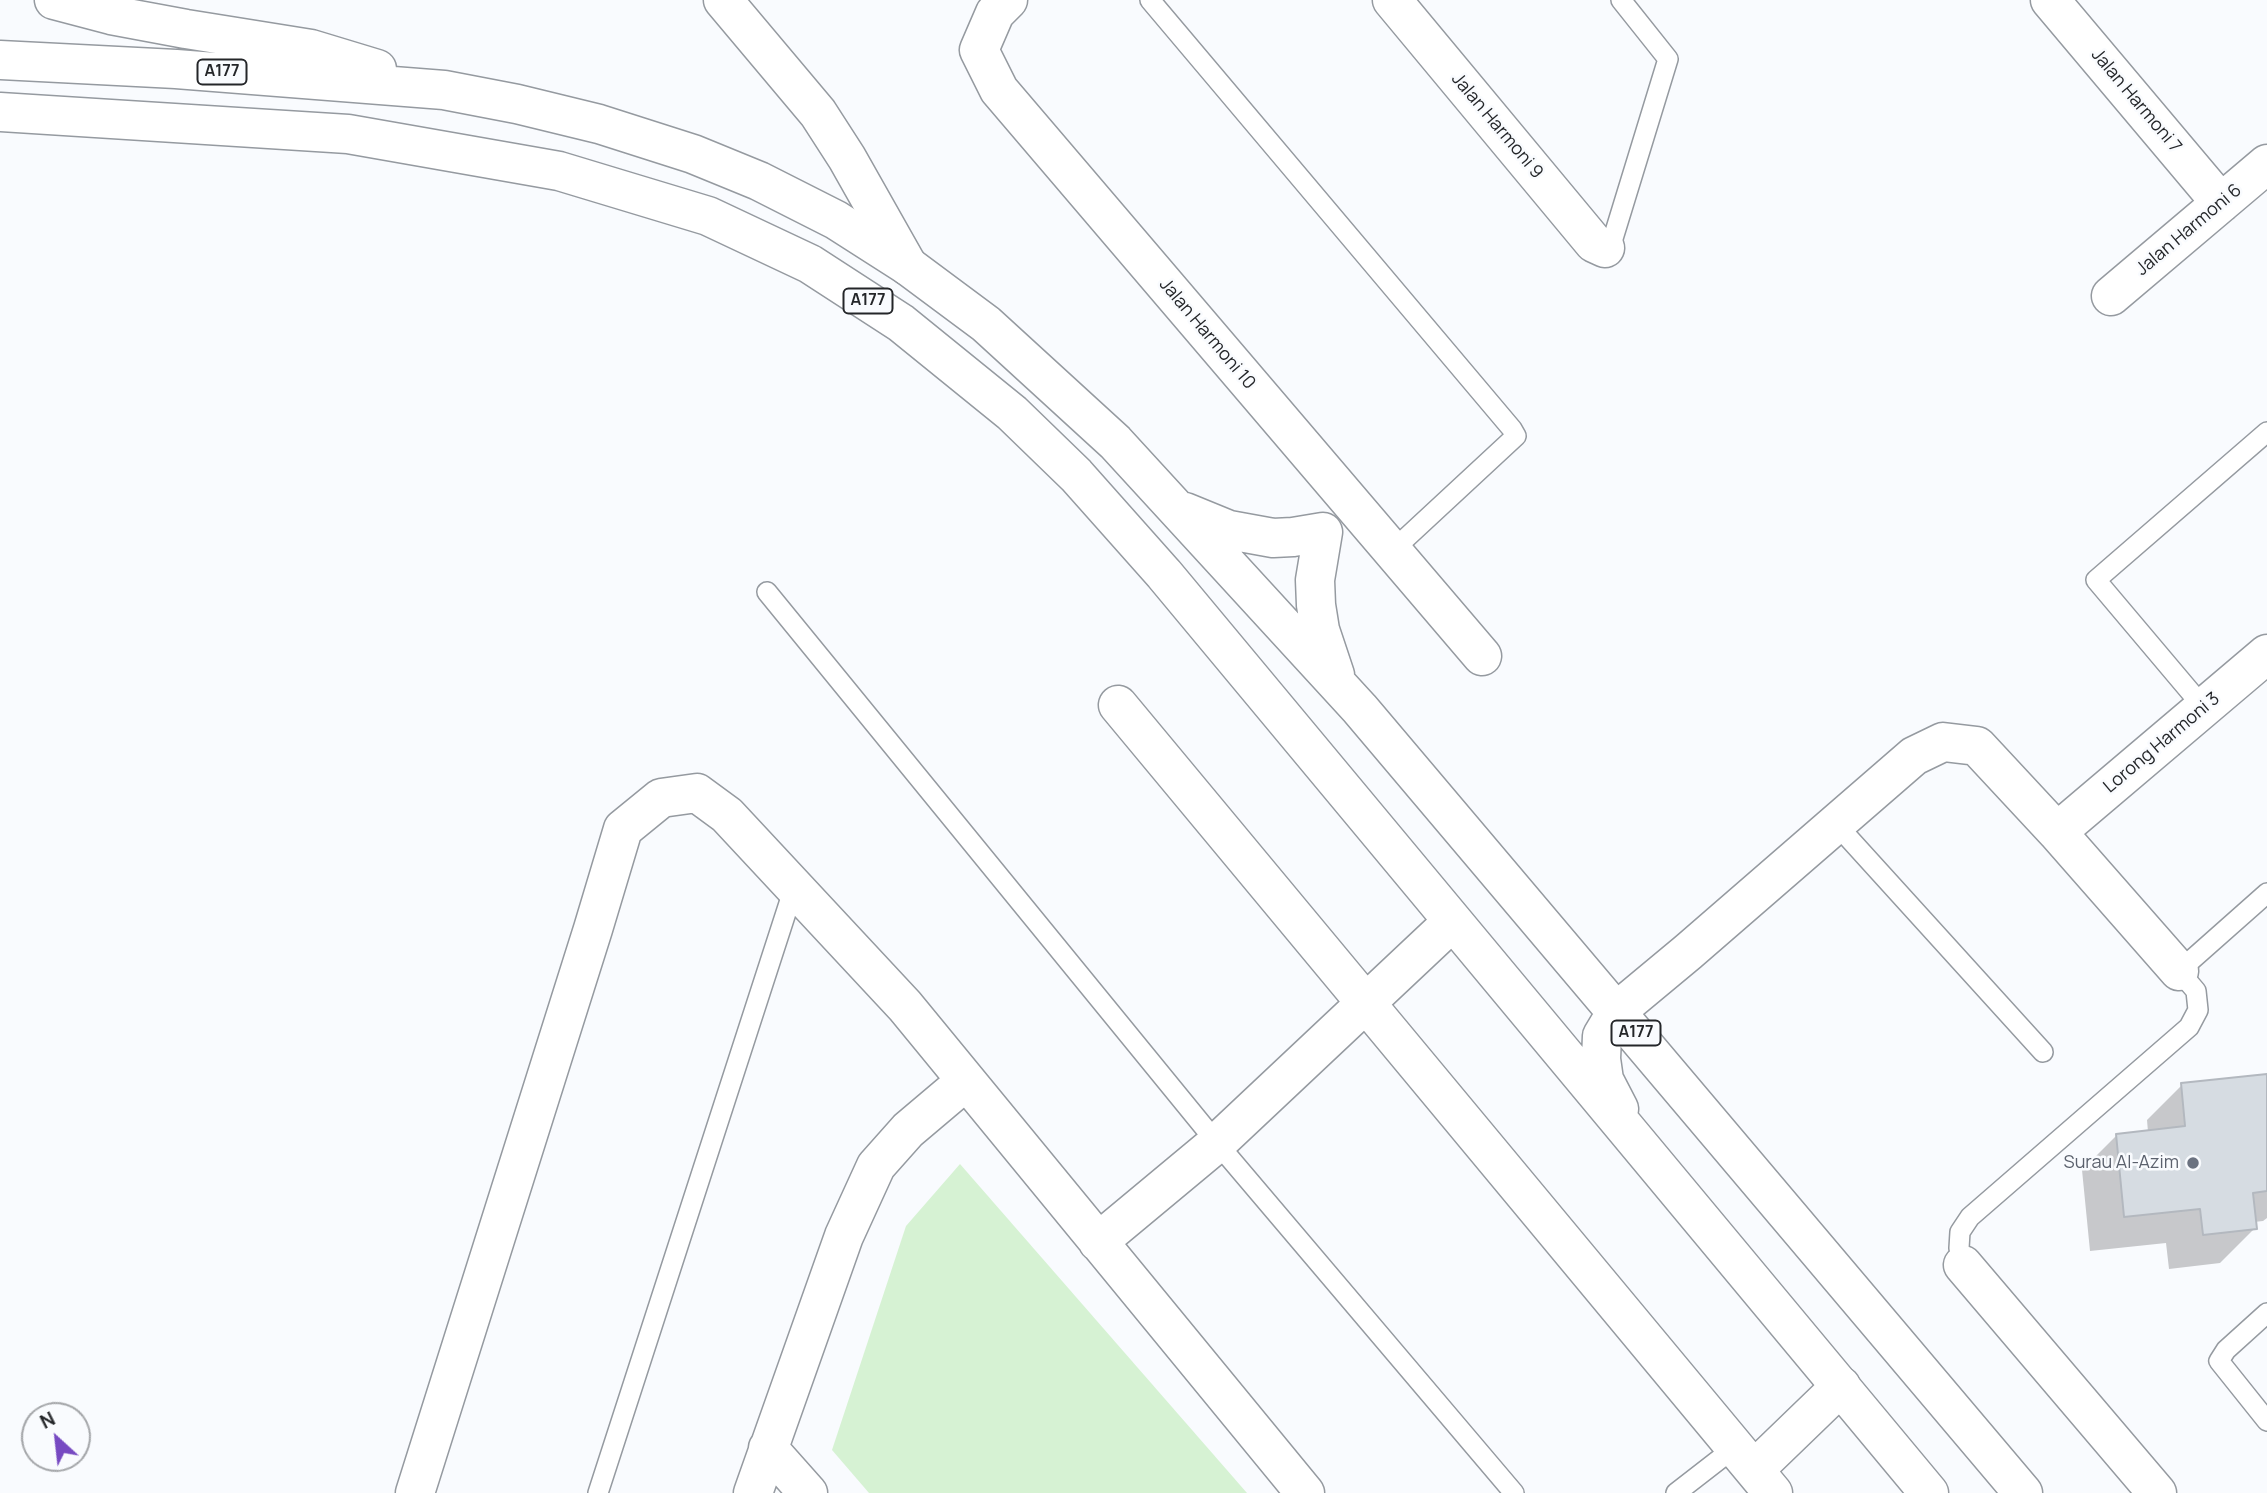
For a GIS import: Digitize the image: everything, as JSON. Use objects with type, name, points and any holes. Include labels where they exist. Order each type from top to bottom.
[{"type":"main road","points":[[54,0],[161,24],[311,49],[444,90]]},
{"type":"main road","points":[[723,0],[818,113],[847,158],[908,266]]},
{"type":"main road","name":"Jalan Harmoni 10","points":[[1008,0],[995,13],[979,50],[999,90],[1482,656]]},
{"type":"main road","name":"Jalan Harmoni 9","points":[[1392,0],[1594,243],[1605,248]]},
{"type":"main road","name":"Jalan Harmoni 7","points":[[2050,0],[2221,203]]},
{"type":"main road","name":"A177","points":[[0,60],[176,69],[444,90],[517,104],[599,124],[693,154],[759,181],[836,220],[908,266],[986,324],[1115,442],[1340,687],[1617,1010],[2023,1493]]},
{"type":"main road","name":"A177","points":[[0,112],[348,134],[559,172],[708,216],[810,264],[901,323],[1012,413],[1076,475],[1164,574],[1929,1493]]},
{"type":"main road","name":"Jalan Harmoni 6","points":[[2111,296],[2267,164]]},
{"type":"main road","points":[[1177,509],[1229,530],[1273,538],[1323,532],[1356,509]]},
{"type":"main road","points":[[1323,532],[1315,580],[1316,605],[1328,657],[1340,687]]},
{"type":"main road","name":"Lorong Harmoni 3","points":[[2057,832],[2267,654]]},
{"type":"main road","points":[[1118,705],[1754,1470],[1841,1386]]},
{"type":"main road","points":[[1647,1156],[1604,1080],[1602,1036],[1617,1010],[1914,756],[1943,742],[1977,746],[2179,971]]},
{"type":"main road","points":[[415,1493],[623,829],[661,798],[697,793],[727,816],[905,1006],[1305,1493]]},
{"type":"main road","points":[[1098,1242],[1217,1143],[1452,922]]},
{"type":"main road","points":[[752,1493],[844,1236],[876,1166],[908,1130],[966,1081]]},
{"type":"main road","points":[[1963,1265],[2157,1493]]},
{"type":"main road","points":[[768,1448],[807,1493]]},
{"type":"lane","points":[[1150,0],[1516,436],[1392,551]]},
{"type":"lane","points":[[1605,248],[1611,245],[1668,59],[1621,0]]},
{"type":"lane","points":[[2204,708],[2096,580],[2267,432]]},
{"type":"lane","points":[[767,592],[1217,1143],[1514,1493]]},
{"type":"lane","points":[[1836,824],[2043,1052]]},
{"type":"lane","points":[[598,1493],[794,888]]},
{"type":"lane","points":[[1963,1265],[1959,1248],[1960,1232],[1970,1217],[2189,1027],[2198,1010],[2196,991],[2179,971],[2267,894]]},
{"type":"lane","points":[[2267,1312],[2226,1350],[2219,1361],[2267,1420]]},
{"type":"lane","points":[[1676,1493],[1754,1470]]},
{"type":"green space","points":[[960,1164],[1247,1493],[869,1493],[832,1450],[906,1226]]},
{"type":"building","name":"Surau Al-Azim","points":[[2267,1074],[2267,1191],[2253,1193],[2257,1229],[2203,1235],[2200,1209],[2124,1217],[2116,1134],[2185,1126],[2181,1083]]},
{"type":"place","name":"Surau Al-Azim","points":[[2193,1163]]}]
